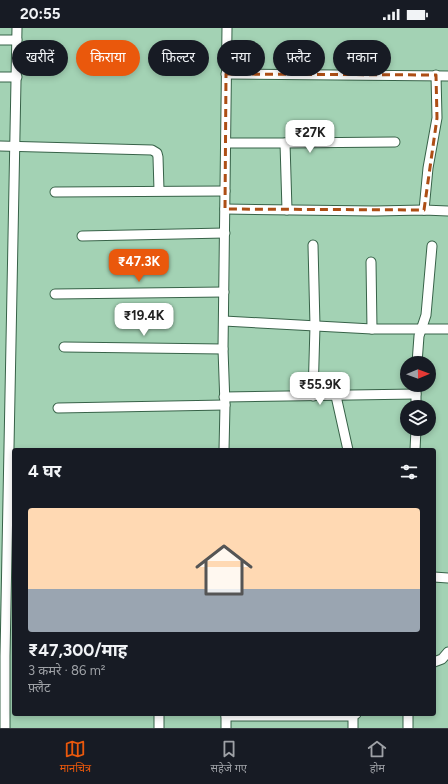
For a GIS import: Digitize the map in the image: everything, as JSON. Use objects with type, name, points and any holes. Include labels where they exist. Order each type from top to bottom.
[{"type":"street","points":[[16,40],[17,28]]},
{"type":"street","points":[[227,28],[227,40]]},
{"type":"street","points":[[0,40],[12,40]]},
{"type":"street","points":[[265,74],[448,76]]},
{"type":"street","points":[[224,448],[225,401],[223,349],[226,76]]},
{"type":"street","points":[[424,210],[428,168],[437,118],[436,76]]},
{"type":"street","points":[[0,77],[17,77],[5,656],[5,728]]},
{"type":"street","points":[[226,143],[394,142]]},
{"type":"street","points":[[285,143],[287,210]]},
{"type":"street","points":[[0,146],[152,150],[157,153],[158,156],[158,190]]},
{"type":"street","points":[[55,192],[158,190],[225,191]]},
{"type":"street","points":[[225,209],[375,211],[448,210]]},
{"type":"street","points":[[82,236],[225,233]]},
{"type":"street","points":[[313,245],[315,326],[313,396]]},
{"type":"street","points":[[417,356],[418,336],[426,315],[432,246]]},
{"type":"street","points":[[371,262],[372,329]]},
{"type":"street","points":[[54,294],[224,292]]},
{"type":"street","points":[[224,321],[372,329],[448,329]]},
{"type":"street","points":[[64,347],[223,349]]},
{"type":"street","points":[[58,408],[336,396],[400,391]]},
{"type":"street","points":[[336,396],[348,448]]},
{"type":"street","points":[[415,448],[416,436]]},
{"type":"street","points":[[436,578],[448,578]]},
{"type":"street","points":[[436,661],[442,659],[448,652]]},
{"type":"street","points":[[159,716],[159,728]]},
{"type":"street","points":[[226,716],[226,728]]},
{"type":"street","points":[[353,728],[354,716]]},
{"type":"street","points":[[408,716],[408,728]]},
{"type":"highlighted area","points":[[226,74],[436,75],[437,118],[424,210],[225,209]]}]
